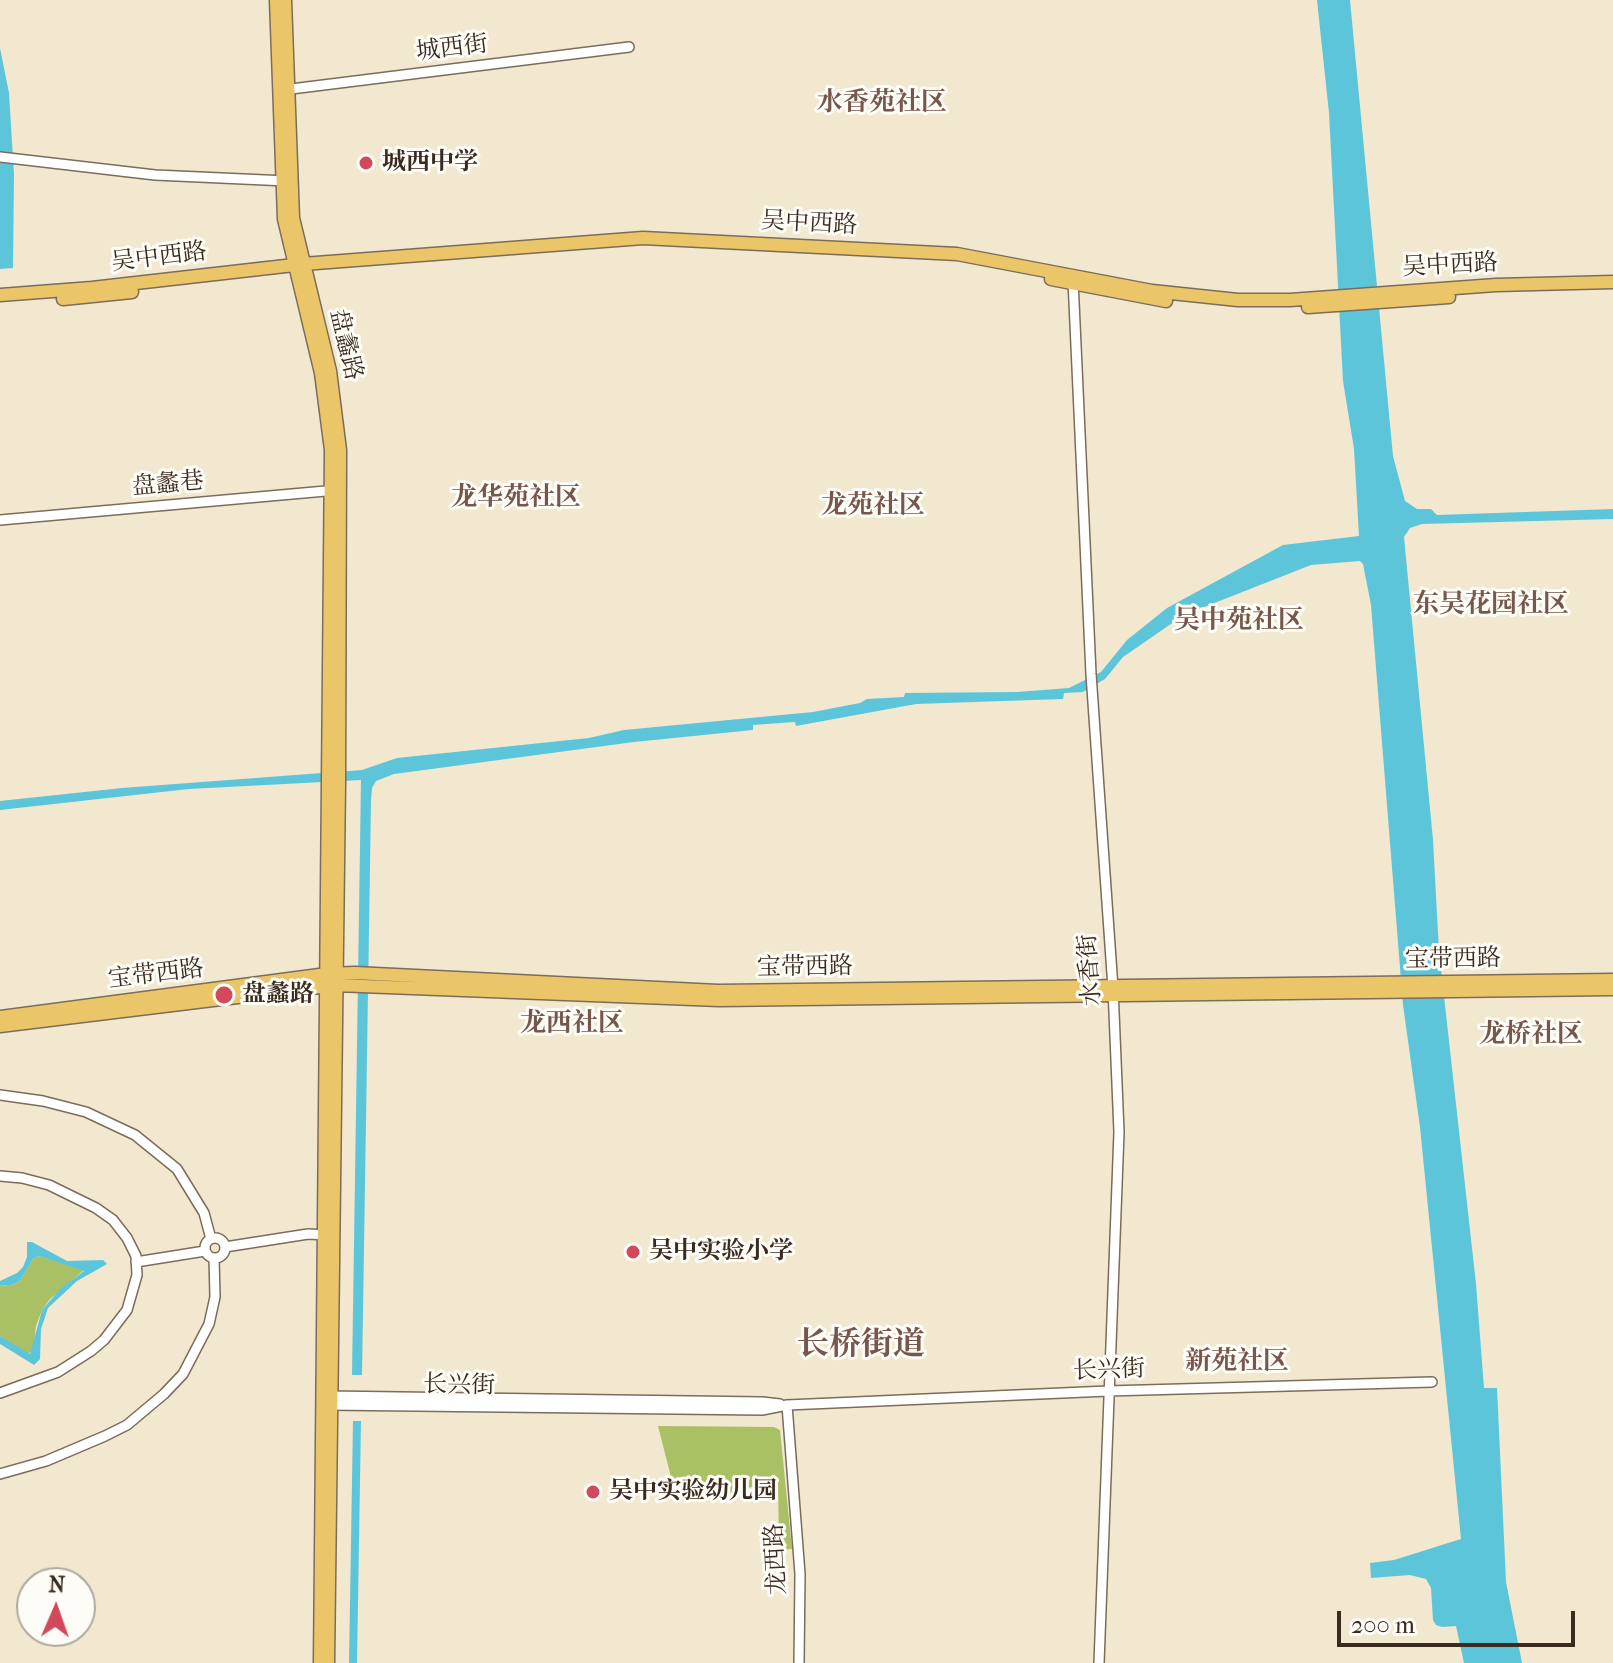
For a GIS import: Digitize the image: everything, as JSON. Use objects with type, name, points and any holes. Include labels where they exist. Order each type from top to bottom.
[{"type":"main road","name":"盘蠡路","points":[[276,0],[284,90]]},
{"type":"main road","name":"盘蠡路","points":[[285,0],[287,181],[300,268],[335,397],[329,1235],[320,1663]]},
{"type":"main road","name":"吴中西路","points":[[0,295],[300,268],[644,247],[947,261],[1217,299],[1333,301],[1551,283],[1613,282]]},
{"type":"main road","name":"吴中西路","points":[[0,303],[93,296],[300,268]]},
{"type":"main road","name":"吴中西路","points":[[1382,296],[1613,290]]},
{"type":"main road","name":"宝带西路","points":[[0,1026],[332,979]]},
{"type":"main road","name":"宝带西路","points":[[0,1017],[332,979],[718,991],[1113,992],[1448,987],[1613,980]]},
{"type":"main road","name":"宝带西路","points":[[1448,987],[1613,989]]},
{"type":"main road","name":"盘蠡路","points":[[327,1401],[328,1663]]},
{"type":"street","name":"城西街","points":[[284,90],[629,47]]},
{"type":"street","points":[[0,157],[155,175],[287,181]]},
{"type":"street","name":"水香街","points":[[1074,279],[1091,674],[1113,992],[1119,1132],[1099,1663]]},
{"type":"street","name":"盘蠡巷","points":[[0,520],[336,490]]},
{"type":"street","points":[[0,1095],[43,1101],[86,1112],[109,1120],[135,1135],[177,1169],[204,1213],[211,1239]]},
{"type":"street","points":[[0,1176],[49,1185],[113,1220],[127,1238],[136,1262],[137,1275],[128,1307],[104,1340],[81,1359],[58,1372],[0,1393]]},
{"type":"street","points":[[225,1247],[308,1234],[329,1235]]},
{"type":"street","points":[[211,1239],[218,1239],[225,1247],[221,1256],[214,1258],[205,1251],[211,1239]]},
{"type":"street","points":[[136,1262],[205,1251]]},
{"type":"street","points":[[0,1474],[46,1461],[105,1436],[127,1425],[164,1394],[183,1374],[209,1324],[215,1297],[214,1258]]},
{"type":"street","name":"长兴街","points":[[327,1401],[762,1410],[787,1405],[1108,1391],[1432,1382]]},
{"type":"street","name":"龙西路","points":[[787,1405],[800,1574],[799,1663]]},
{"type":"green space","points":[[39,1256],[84,1270],[50,1299],[42,1310],[33,1350],[28,1354],[0,1336],[0,1285],[9,1286],[20,1281],[33,1259]]},
{"type":"green space","points":[[658,1426],[774,1427],[780,1430],[792,1549],[779,1550],[778,1480],[696,1502],[692,1484],[671,1477]]},
{"type":"water","points":[[1317,0],[1350,0],[1393,456],[1405,501],[1417,509],[1431,509],[1437,515],[1613,509],[1613,519],[1422,524],[1410,528],[1404,537],[1433,840],[1439,951],[1476,1284],[1484,1388],[1497,1388],[1506,1582],[1522,1663],[1464,1663],[1456,1626],[1442,1627],[1433,1620],[1431,1588],[1426,1579],[1410,1575],[1371,1578],[1370,1563],[1394,1560],[1461,1539],[1420,1127],[1403,1005],[1371,605],[1360,561],[1311,565],[1184,615],[1123,657],[1105,679],[1083,692],[1064,693],[1063,699],[916,704],[796,726],[795,722],[753,725],[753,730],[634,742],[394,774],[376,781],[371,801],[362,1375],[352,1375],[361,780],[189,789],[0,810],[0,801],[122,788],[362,770],[397,758],[589,738],[624,730],[813,712],[867,699],[904,697],[905,693],[1017,692],[1069,688],[1101,672],[1127,640],[1167,608],[1283,545],[1359,536],[1354,449],[1343,381],[1329,113]]},
{"type":"water","points":[[0,48],[9,93],[14,175],[13,268],[0,269]]},
{"type":"water","points":[[27,1242],[67,1261],[103,1260],[107,1264],[77,1281],[48,1308],[41,1329],[40,1359],[34,1365],[0,1344],[0,1336],[30,1354],[42,1310],[60,1289],[84,1271],[39,1256],[33,1259],[20,1281],[9,1286],[0,1285],[0,1281],[23,1267]]},
{"type":"water","points":[[353,1421],[361,1421],[357,1663],[349,1663]]},
{"type":"place","name":"城西中学","points":[[366,163]]},
{"type":"place","name":"盘蠡路","points":[[224,995]]},
{"type":"place","name":"吴中实验小学","points":[[633,1252]]},
{"type":"place","name":"吴中实验幼儿园","points":[[593,1492]]},
{"type":"district","name":"水香苑社区","points":[[882,104]]},
{"type":"district","name":"龙华苑社区","points":[[516,499]]},
{"type":"district","name":"龙苑社区","points":[[873,507]]},
{"type":"district","name":"东吴花园社区","points":[[1491,606]]},
{"type":"district","name":"吴中苑社区","points":[[1239,622]]},
{"type":"district","name":"龙西社区","points":[[572,1025]]},
{"type":"district","name":"龙桥社区","points":[[1531,1036]]},
{"type":"district","name":"长桥街道","points":[[861,1346]]},
{"type":"district","name":"新苑社区","points":[[1237,1363]]}]
